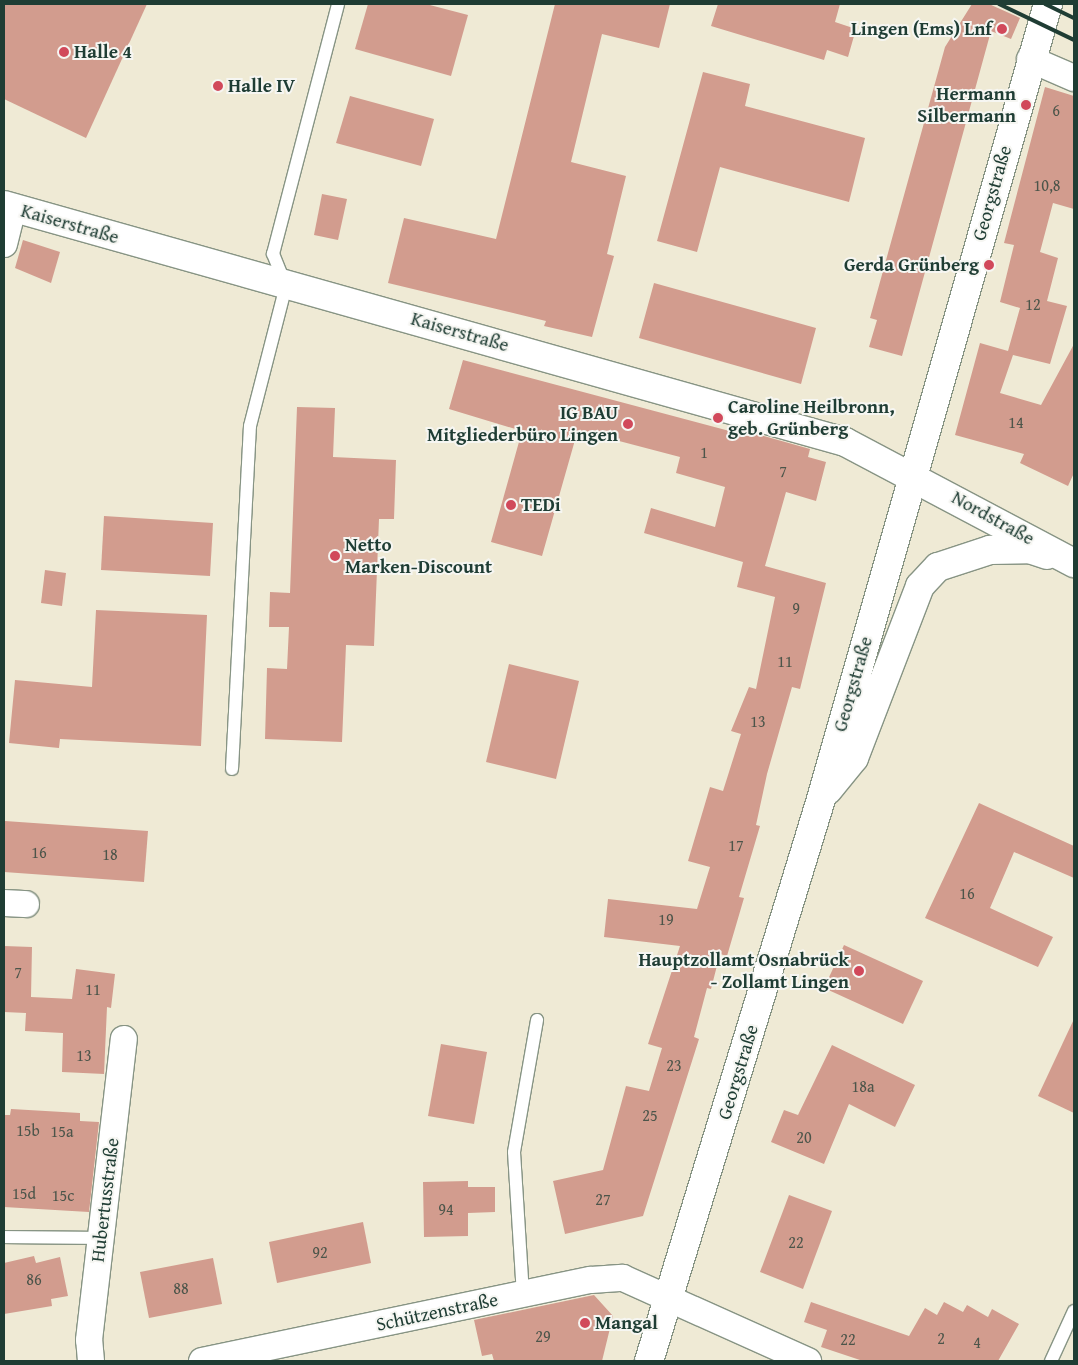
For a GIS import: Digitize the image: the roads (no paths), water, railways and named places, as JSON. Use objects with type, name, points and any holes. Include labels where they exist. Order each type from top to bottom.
[{"type":"main road","name":"Georgstraße","points":[[649,1361],[670,1298],[820,799],[1030,59],[1048,4]]},
{"type":"main road","name":"Kaiserstraße","points":[[9,206],[286,286],[836,439],[912,473]]},
{"type":"main road","name":"Nordstraße","points":[[912,473],[1074,565]]},
{"type":"main road","points":[[820,799],[854,758],[920,586],[938,567],[990,550],[1028,549],[1074,565]]},
{"type":"street","points":[[1030,59],[1074,78]]},
{"type":"street","points":[[4,244],[9,206]]},
{"type":"street","name":"Hubertusstraße","points":[[91,1361],[89,1340],[124,1040]]},
{"type":"street","name":"Schützenstraße","points":[[202,1361],[303,1351],[523,1294],[591,1280],[623,1278],[808,1361]]},
{"type":"lane","points":[[232,769],[250,426],[286,286],[273,254],[338,4]]},
{"type":"lane","points":[[523,1294],[514,1152],[537,1020]]},
{"type":"lane","points":[[4,1236],[100,1238]]},
{"type":"lane","points":[[1051,1361],[1074,1311]]},
{"type":"railway","points":[[999,4],[1074,40]]},
{"type":"railway","points":[[1045,4],[1074,18]]},
{"type":"place","name":"Lingen (Ems) Lnf","points":[[1002,29]]},
{"type":"place","name":"Halle 4","points":[[64,52]]},
{"type":"place","name":"Halle IV","points":[[218,86]]},
{"type":"place","name":"Hermann Silbermann","points":[[1026,105]]},
{"type":"place","name":"Gerda Grünberg","points":[[989,265]]},
{"type":"place","name":"Caroline Heilbronn, geb. Grünberg","points":[[718,418]]},
{"type":"place","name":"IG BAU Mitgliederbüro Lingen","points":[[628,424]]},
{"type":"place","name":"TEDi","points":[[511,505]]},
{"type":"place","name":"Netto Marken-Discount","points":[[335,556]]},
{"type":"place","name":"Hauptzollamt Osnabrück - Zollamt Lingen","points":[[859,971]]},
{"type":"place","name":"Mangal","points":[[585,1323]]}]
